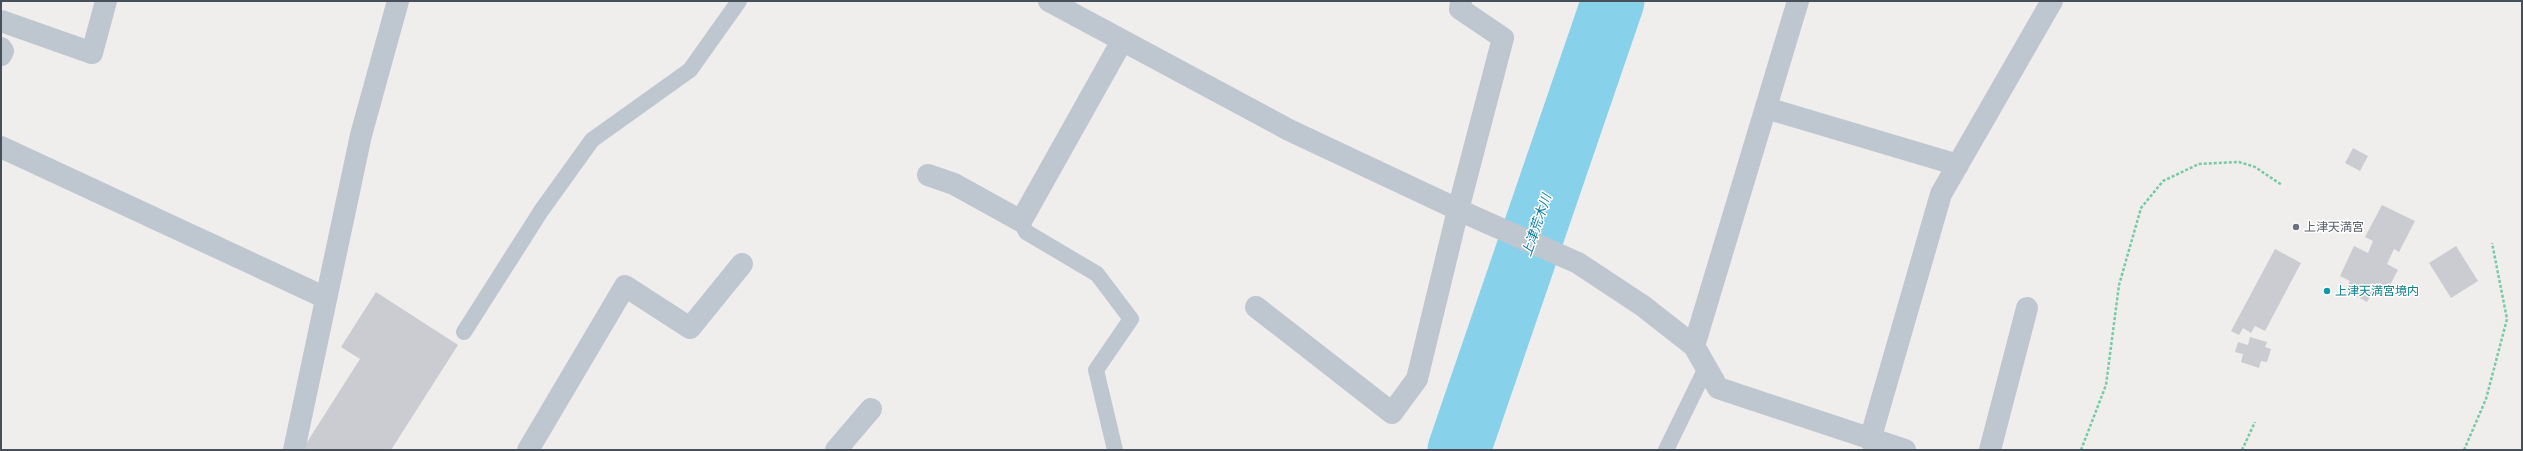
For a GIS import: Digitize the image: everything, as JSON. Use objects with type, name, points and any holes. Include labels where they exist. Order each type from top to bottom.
[{"type":"street","points":[[1,21],[92,53],[106,1]]},
{"type":"street","points":[[294,450],[362,135],[398,1]]},
{"type":"street","points":[[1049,1],[1289,130],[1458,210],[1578,263],[1643,306],[1694,346],[1718,388],[1879,445],[1904,450]]},
{"type":"street","points":[[1256,307],[1392,413],[1416,379],[1503,38],[1460,9],[1461,1]]},
{"type":"street","points":[[1694,346],[1798,1]]},
{"type":"street","points":[[1879,445],[1941,194],[2052,1]]},
{"type":"street","points":[[928,175],[954,184],[1021,221],[1122,41]]},
{"type":"street","points":[[1,48],[3,51],[1,55]]},
{"type":"street","points":[[1766,108],[1958,165]]},
{"type":"street","points":[[1,147],[326,298]]},
{"type":"street","points":[[528,450],[625,286],[690,328],[742,264]]},
{"type":"street","points":[[1990,450],[2027,308]]},
{"type":"street","points":[[836,450],[871,409]]},
{"type":"lane","points":[[464,332],[541,211],[592,140],[690,70],[738,1]]},
{"type":"lane","points":[[1021,221],[1026,232],[1097,274],[1131,319],[1096,370],[1115,450]]},
{"type":"lane","points":[[1666,450],[1706,368]]},
{"type":"path","points":[[2081,450],[2106,385],[2119,285],[2141,208],[2163,182],[2199,164],[2238,162],[2255,167],[2282,185]]},
{"type":"path","points":[[2464,450],[2486,399],[2507,319],[2492,242]]},
{"type":"path","points":[[2242,450],[2255,422]]},
{"type":"building","points":[[2353,148],[2368,156],[2360,171],[2345,163]]},
{"type":"building","points":[[2382,205],[2415,221],[2399,252],[2394,249],[2387,264],[2398,270],[2383,298],[2373,292],[2367,302],[2345,290],[2350,281],[2340,276],[2354,246],[2368,253],[2373,241],[2365,237]]},
{"type":"building","points":[[2456,246],[2478,281],[2451,298],[2429,263]]},
{"type":"building","points":[[2275,249],[2301,263],[2265,331],[2255,326],[2251,333],[2243,328],[2239,335],[2231,331]]},
{"type":"building","points":[[376,292],[458,345],[391,450],[302,450],[360,359],[341,347]]},
{"type":"building","points":[[2250,337],[2267,342],[2265,347],[2271,349],[2267,362],[2261,361],[2259,368],[2241,362],[2243,354],[2235,352],[2238,342],[2248,345]]},
{"type":"waterway","name":"上津荒木川","points":[[1459,450],[1613,1]]},
{"type":"place","name":"上津天満宮","points":[[2296,227]]},
{"type":"place","name":"上津天満宮境内","points":[[2327,291]]}]
